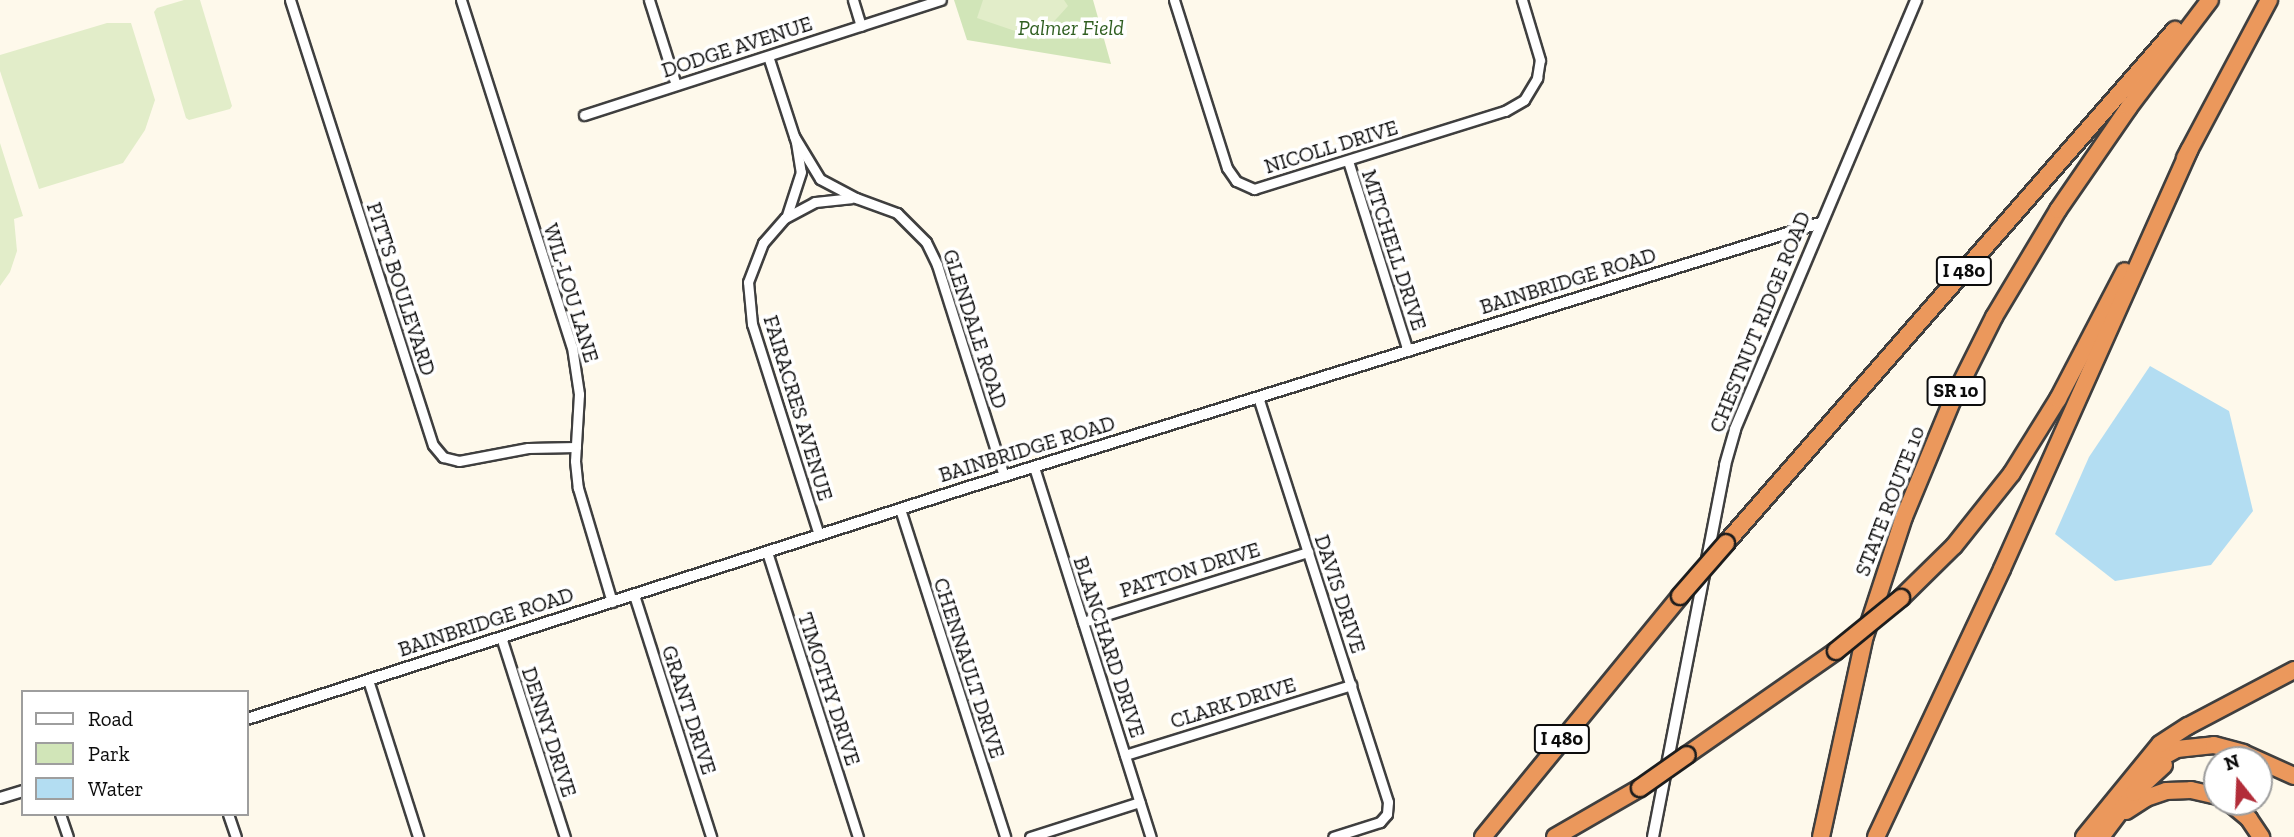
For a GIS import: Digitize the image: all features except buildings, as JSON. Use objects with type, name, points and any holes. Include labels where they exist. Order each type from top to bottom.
[{"type":"highway","name":"I 480","points":[[1483,837],[1680,596],[2203,0]]},
{"type":"highway","name":"STATE ROUTE 10","points":[[1821,837],[1865,636],[1904,517],[1956,392],[1999,308],[2052,218],[2110,133],[2210,0]]},
{"type":"highway","points":[[1555,837],[1640,788],[1836,651],[1901,598],[1976,520],[2025,454],[2068,380],[2269,0]]},
{"type":"highway","points":[[1876,837],[1992,591],[2190,149]]},
{"type":"highway","points":[[2084,837],[2150,754],[2172,735],[2294,670]]},
{"type":"highway","points":[[2124,789],[2161,756],[2196,745],[2234,750],[2294,776]]},
{"type":"highway","points":[[2102,836],[2134,793],[2166,763],[2203,754]]},
{"type":"highway","points":[[2273,774],[2294,782]]},
{"type":"highway","points":[[2102,836],[2128,809],[2152,795],[2182,789],[2203,793]]},
{"type":"highway","points":[[2245,816],[2261,837]]},
{"type":"street","name":"PITTS BOULEVARD","points":[[290,0],[433,445],[443,457],[458,461],[528,448],[576,447]]},
{"type":"street","name":"WIL-LOU LANE","points":[[461,0],[572,347],[579,394],[576,475],[580,502],[612,601]]},
{"type":"street","points":[[649,0],[676,85]]},
{"type":"street","points":[[853,0],[861,26]]},
{"type":"street","name":"DODGE AVENUE","points":[[583,115],[941,0]]},
{"type":"street","name":"NICOLL DRIVE","points":[[1174,0],[1227,169],[1236,181],[1249,188],[1264,187],[1513,107],[1530,93],[1537,78],[1537,47],[1522,0]]},
{"type":"street","name":"CHESTNUT RIDGE ROAD","points":[[1653,837],[1725,465],[1748,394],[1916,0]]},
{"type":"street","name":"FAIRACRES AVENUE","points":[[768,56],[793,136],[801,172],[792,206],[768,236],[755,258],[748,282],[748,308],[820,535]]},
{"type":"street","name":"GLENDALE ROAD","points":[[793,136],[820,178],[856,198],[897,213],[922,235],[931,250],[1004,476]]},
{"type":"street","name":"MITCHELL DRIVE","points":[[1348,161],[1408,351]]},
{"type":"street","name":"FAIRACRES AVENUE","points":[[785,218],[815,202],[856,198]]},
{"type":"street","name":"BAINBRIDGE ROAD","points":[[248,719],[1004,476],[1820,223]]},
{"type":"street","name":"DAVIS DRIVE","points":[[1258,397],[1388,802],[1387,814],[1380,822],[1333,837]]},
{"type":"street","name":"BLANCHARD DRIVE","points":[[1034,467],[1151,837]]},
{"type":"street","name":"CHENNAULT DRIVE","points":[[900,509],[1005,837]]},
{"type":"street","name":"TIMOTHY DRIVE","points":[[767,552],[858,837]]},
{"type":"street","name":"PATTON DRIVE","points":[[1083,622],[1308,552]]},
{"type":"street","name":"GRANT DRIVE","points":[[634,595],[711,837]]},
{"type":"street","name":"DENNY DRIVE","points":[[501,637],[565,837]]},
{"type":"street","points":[[368,680],[418,837]]},
{"type":"street","name":"CLARK DRIVE","points":[[1125,755],[1350,685]]},
{"type":"street","points":[[0,798],[21,792]]},
{"type":"street","points":[[1030,837],[1140,802]]},
{"type":"street","points":[[61,816],[68,837]]},
{"type":"street","points":[[229,816],[236,837]]},
{"type":"green space","points":[[184,0],[200,0],[232,106],[230,109],[189,120],[186,118],[154,12],[157,8]]},
{"type":"green space","name":"Palmer Field","points":[[954,0],[1093,0],[1111,64],[967,40]]},
{"type":"green space","points":[[983,0],[1064,0],[1068,6],[1038,39],[977,18]]},
{"type":"green space","points":[[107,23],[131,23],[155,100],[145,130],[123,163],[39,189],[0,71],[0,55]]},
{"type":"green space","points":[[0,143],[23,216],[14,219],[17,251],[10,272],[0,286]]},
{"type":"water","points":[[2150,366],[2229,411],[2253,511],[2211,565],[2115,581],[2055,534],[2089,457]]}]
